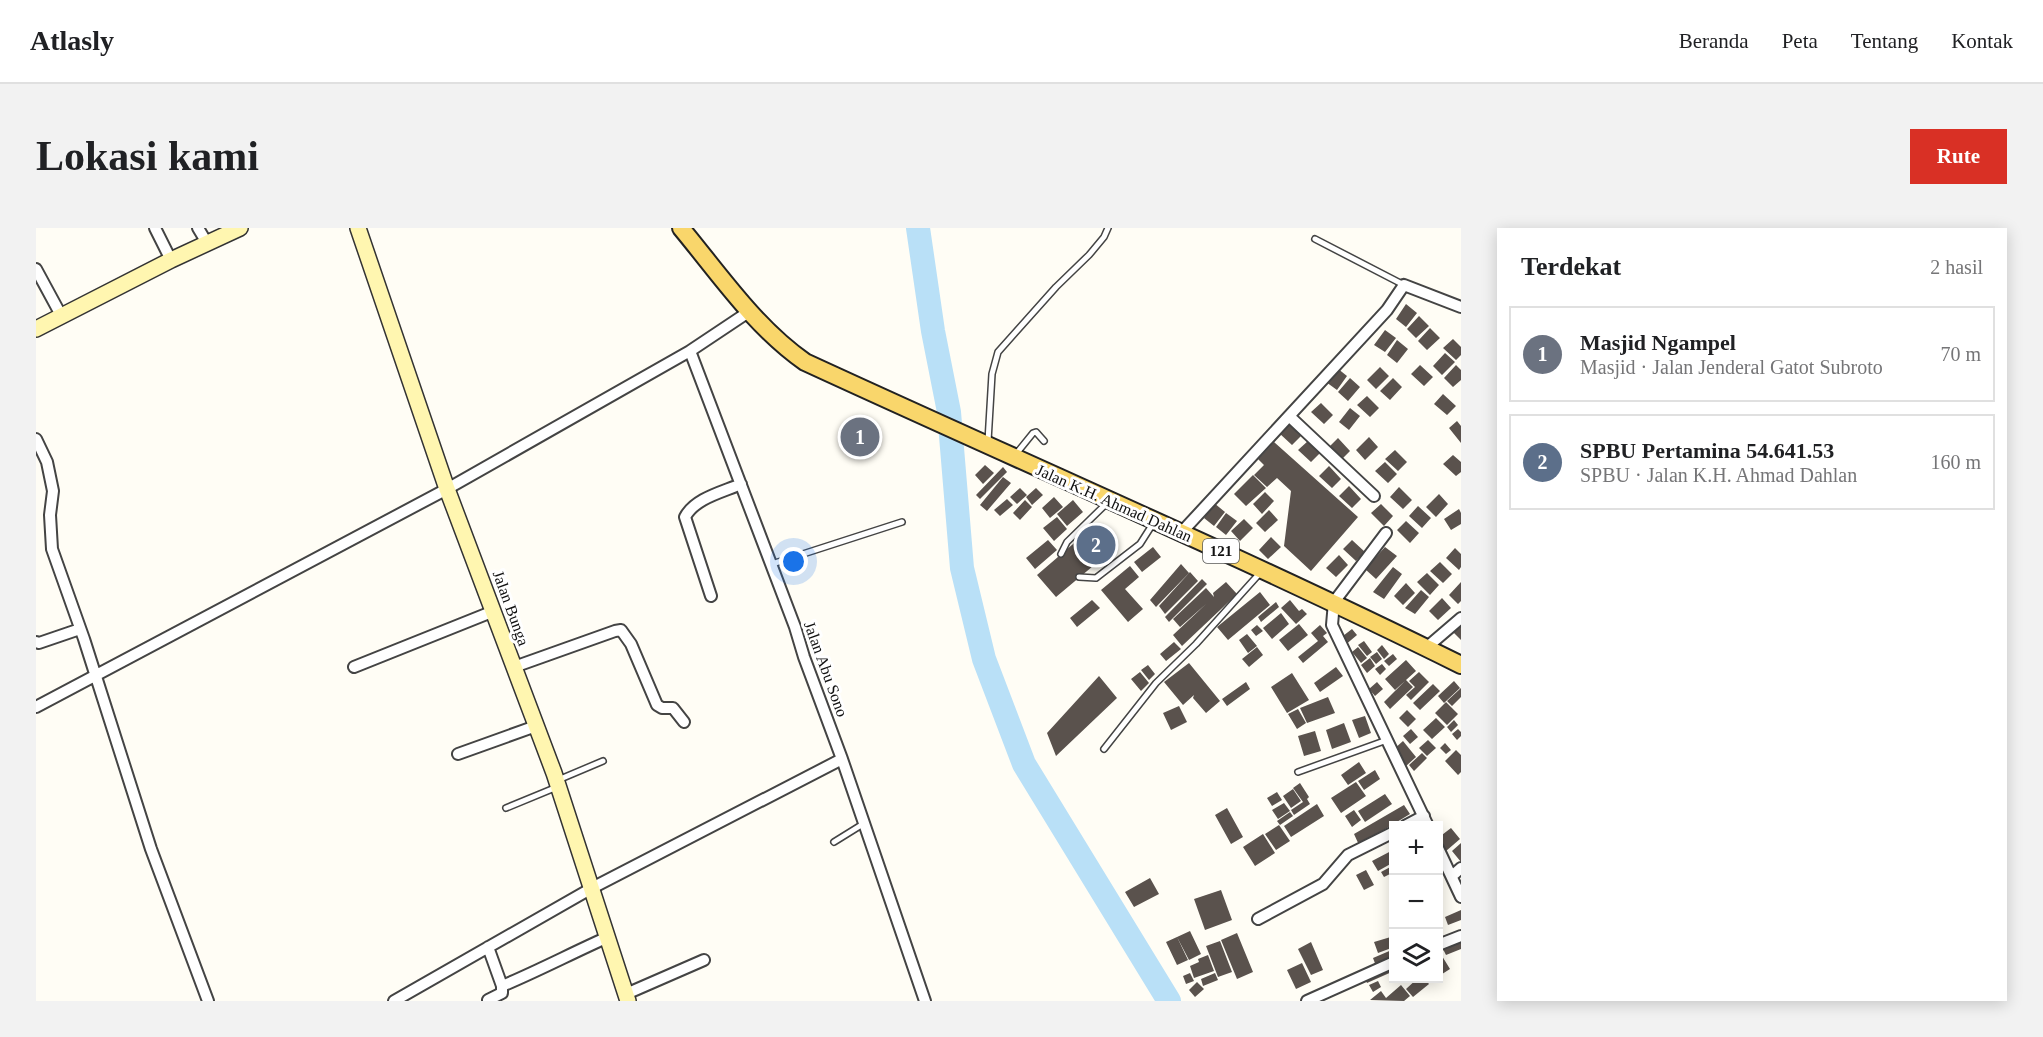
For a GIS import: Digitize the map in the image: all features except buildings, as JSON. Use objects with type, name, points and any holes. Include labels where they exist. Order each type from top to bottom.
[{"type":"main road","name":"121","points":[[681,228],[750,311]]},
{"type":"main road","name":"Jalan K.H. Ahmad Dahlan","points":[[750,311],[783,347],[805,362],[1180,534],[1263,569],[1461,665]]},
{"type":"street","points":[[155,228],[171,260]]},
{"type":"street","points":[[198,228],[207,243]]},
{"type":"street","points":[[36,329],[171,260],[240,228]]},
{"type":"street","name":"Jalan Bunga","points":[[358,228],[447,489],[558,784],[627,998]]},
{"type":"street","points":[[36,269],[62,317]]},
{"type":"street","points":[[1180,534],[1387,310],[1404,285],[1461,307]]},
{"type":"street","points":[[36,707],[447,489],[690,351],[750,311]]},
{"type":"street","name":"Jalan Abu Sono","points":[[690,351],[772,564],[842,759],[924,1001]]},
{"type":"street","points":[[1289,416],[1374,496]]},
{"type":"street","points":[[36,439],[47,462],[53,491],[50,515],[52,549],[152,849],[208,1001]]},
{"type":"street","points":[[711,596],[685,517],[693,506],[701,501],[741,484]]},
{"type":"street","points":[[1386,533],[1334,602],[1332,625],[1426,821]]},
{"type":"street","points":[[354,667],[494,611]]},
{"type":"street","points":[[1426,648],[1461,618]]},
{"type":"street","points":[[36,642],[39,643],[80,629]]},
{"type":"street","points":[[514,667],[621,630],[631,644],[657,705],[662,708],[669,706],[673,708],[684,722]]},
{"type":"street","points":[[458,754],[536,726]]},
{"type":"street","points":[[397,1000],[592,888],[842,759]]},
{"type":"street","points":[[1258,919],[1323,884],[1348,855],[1389,834]]},
{"type":"street","points":[[1443,858],[1461,897]]},
{"type":"street","points":[[1452,876],[1461,868]]},
{"type":"street","points":[[1443,943],[1461,936]]},
{"type":"street","points":[[502,986],[608,937]]},
{"type":"street","points":[[488,947],[502,986],[502,993],[488,1000]]},
{"type":"street","points":[[627,998],[704,960]]},
{"type":"street","points":[[1307,1001],[1389,964]]},
{"type":"lane","points":[[982,444],[992,374],[998,352],[1056,287],[1089,255],[1104,237],[1108,228]]},
{"type":"lane","points":[[1315,239],[1404,285]]},
{"type":"lane","points":[[1013,458],[1033,433],[1036,432],[1044,441]]},
{"type":"lane","points":[[1061,554],[1067,542],[1110,501]]},
{"type":"lane","points":[[1079,578],[1096,578],[1140,544],[1155,521]]},
{"type":"lane","points":[[772,564],[902,522]]},
{"type":"lane","points":[[1104,749],[1156,683],[1196,644],[1263,569]]},
{"type":"lane","points":[[1298,772],[1387,740]]},
{"type":"lane","points":[[506,808],[603,761]]},
{"type":"lane","points":[[834,842],[863,824]]},
{"type":"waterway","points":[[918,228],[933,331],[949,412],[962,568],[984,659],[1024,764],[1169,1001]]},
{"type":"place","name":"Masjid Ngampel","points":[[860,437]]},
{"type":"place","name":"SPBU Pertamina 54.641.53","points":[[1096,545]]}]
